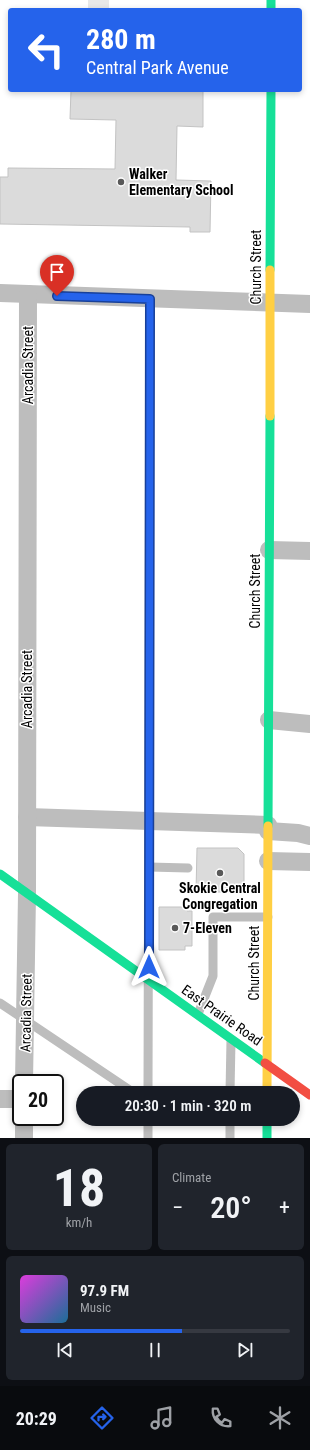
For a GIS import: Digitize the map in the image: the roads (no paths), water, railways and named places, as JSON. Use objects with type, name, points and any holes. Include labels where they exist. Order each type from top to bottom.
[{"type":"street","name":"Church Street","points":[[267,1086],[271,92]]},
{"type":"street","points":[[0,293],[310,304]]},
{"type":"street","name":"Arcadia Street","points":[[24,1074],[27,894],[28,294]]},
{"type":"street","points":[[269,550],[310,551]]},
{"type":"street","points":[[269,720],[310,724]]},
{"type":"street","points":[[27,817],[149,821],[268,828],[298,832],[310,836]]},
{"type":"street","points":[[268,861],[310,862]]},
{"type":"street","name":"East Prairie Road","points":[[0,874],[197,1016],[310,1095]]},
{"type":"street","points":[[0,1099],[12,1099]]},
{"type":"street","points":[[24,1126],[24,1138]]},
{"type":"street","points":[[267,1126],[267,1138]]},
{"type":"lane","points":[[148,1086],[150,299]]},
{"type":"lane","points":[[149,867],[188,868]]},
{"type":"lane","points":[[197,1016],[213,976],[213,916],[268,917]]},
{"type":"lane","points":[[0,1004],[123,1086]]},
{"type":"lane","points":[[230,1086],[231,1039]]},
{"type":"lane","points":[[148,1126],[148,1138]]},
{"type":"lane","points":[[230,1126],[230,1138]]},
{"type":"place","name":"Walker Elementary School","points":[[121,182]]},
{"type":"place","name":"Skokie Central Congregation","points":[[220,873]]},
{"type":"place","name":"7-Eleven","points":[[175,928]]}]
